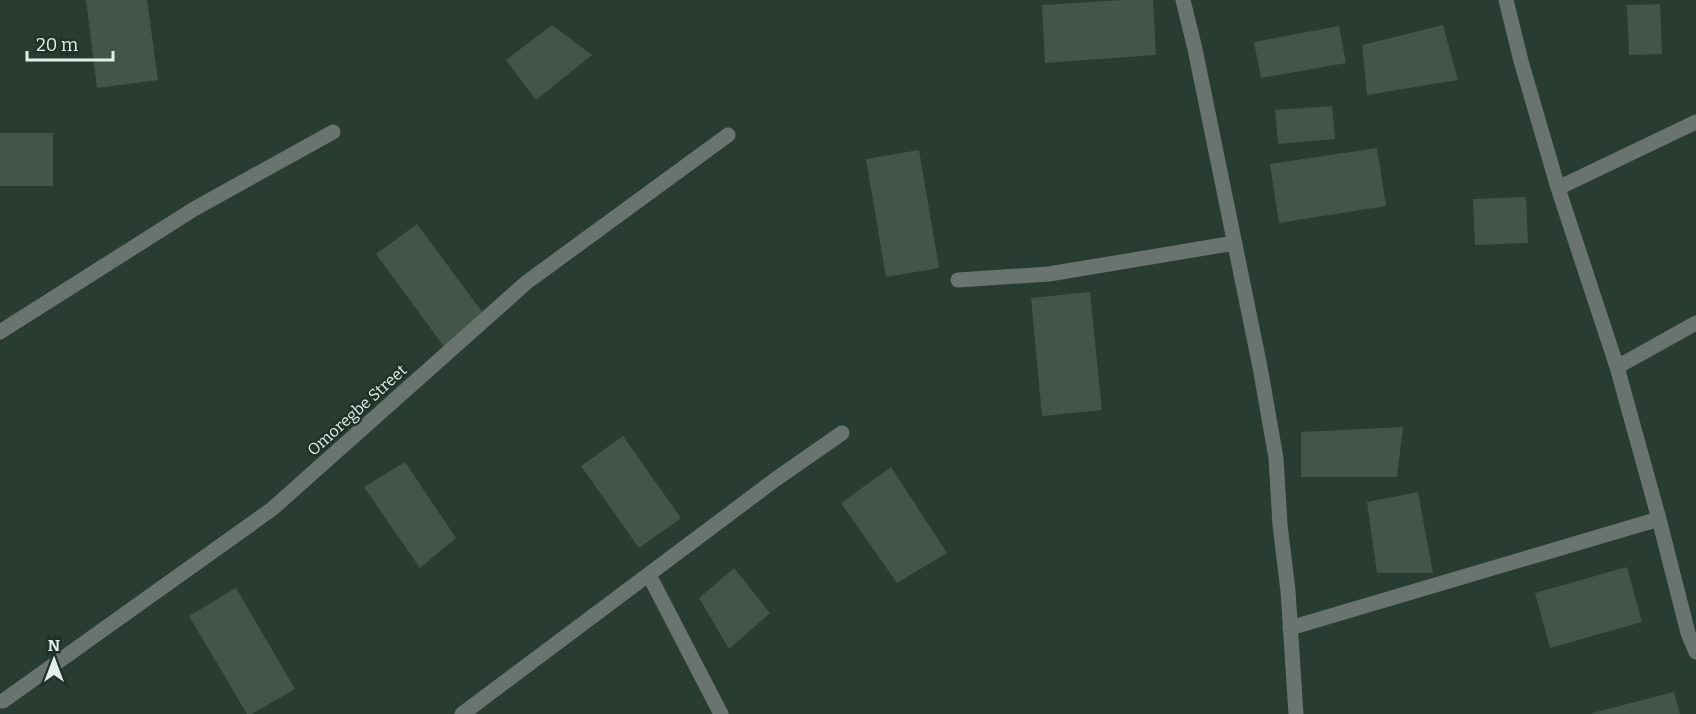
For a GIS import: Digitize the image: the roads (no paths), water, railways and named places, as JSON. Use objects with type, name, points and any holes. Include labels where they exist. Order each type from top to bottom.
[{"type":"street","points":[[1183,0],[1235,243],[1276,458],[1296,714]]},
{"type":"street","points":[[1506,0],[1521,61],[1558,188],[1617,367],[1696,652]]},
{"type":"street","points":[[1558,188],[1696,122]]},
{"type":"street","points":[[0,332],[194,209],[333,132]]},
{"type":"street","name":"Omoregbe Street","points":[[4,704],[272,509],[527,282],[728,135]]},
{"type":"street","points":[[958,280],[1049,274],[1235,243]]},
{"type":"street","points":[[1617,367],[1696,322]]},
{"type":"street","points":[[462,714],[776,479],[842,433]]},
{"type":"street","points":[[1290,628],[1659,519]]},
{"type":"street","points":[[649,575],[721,714]]}]
